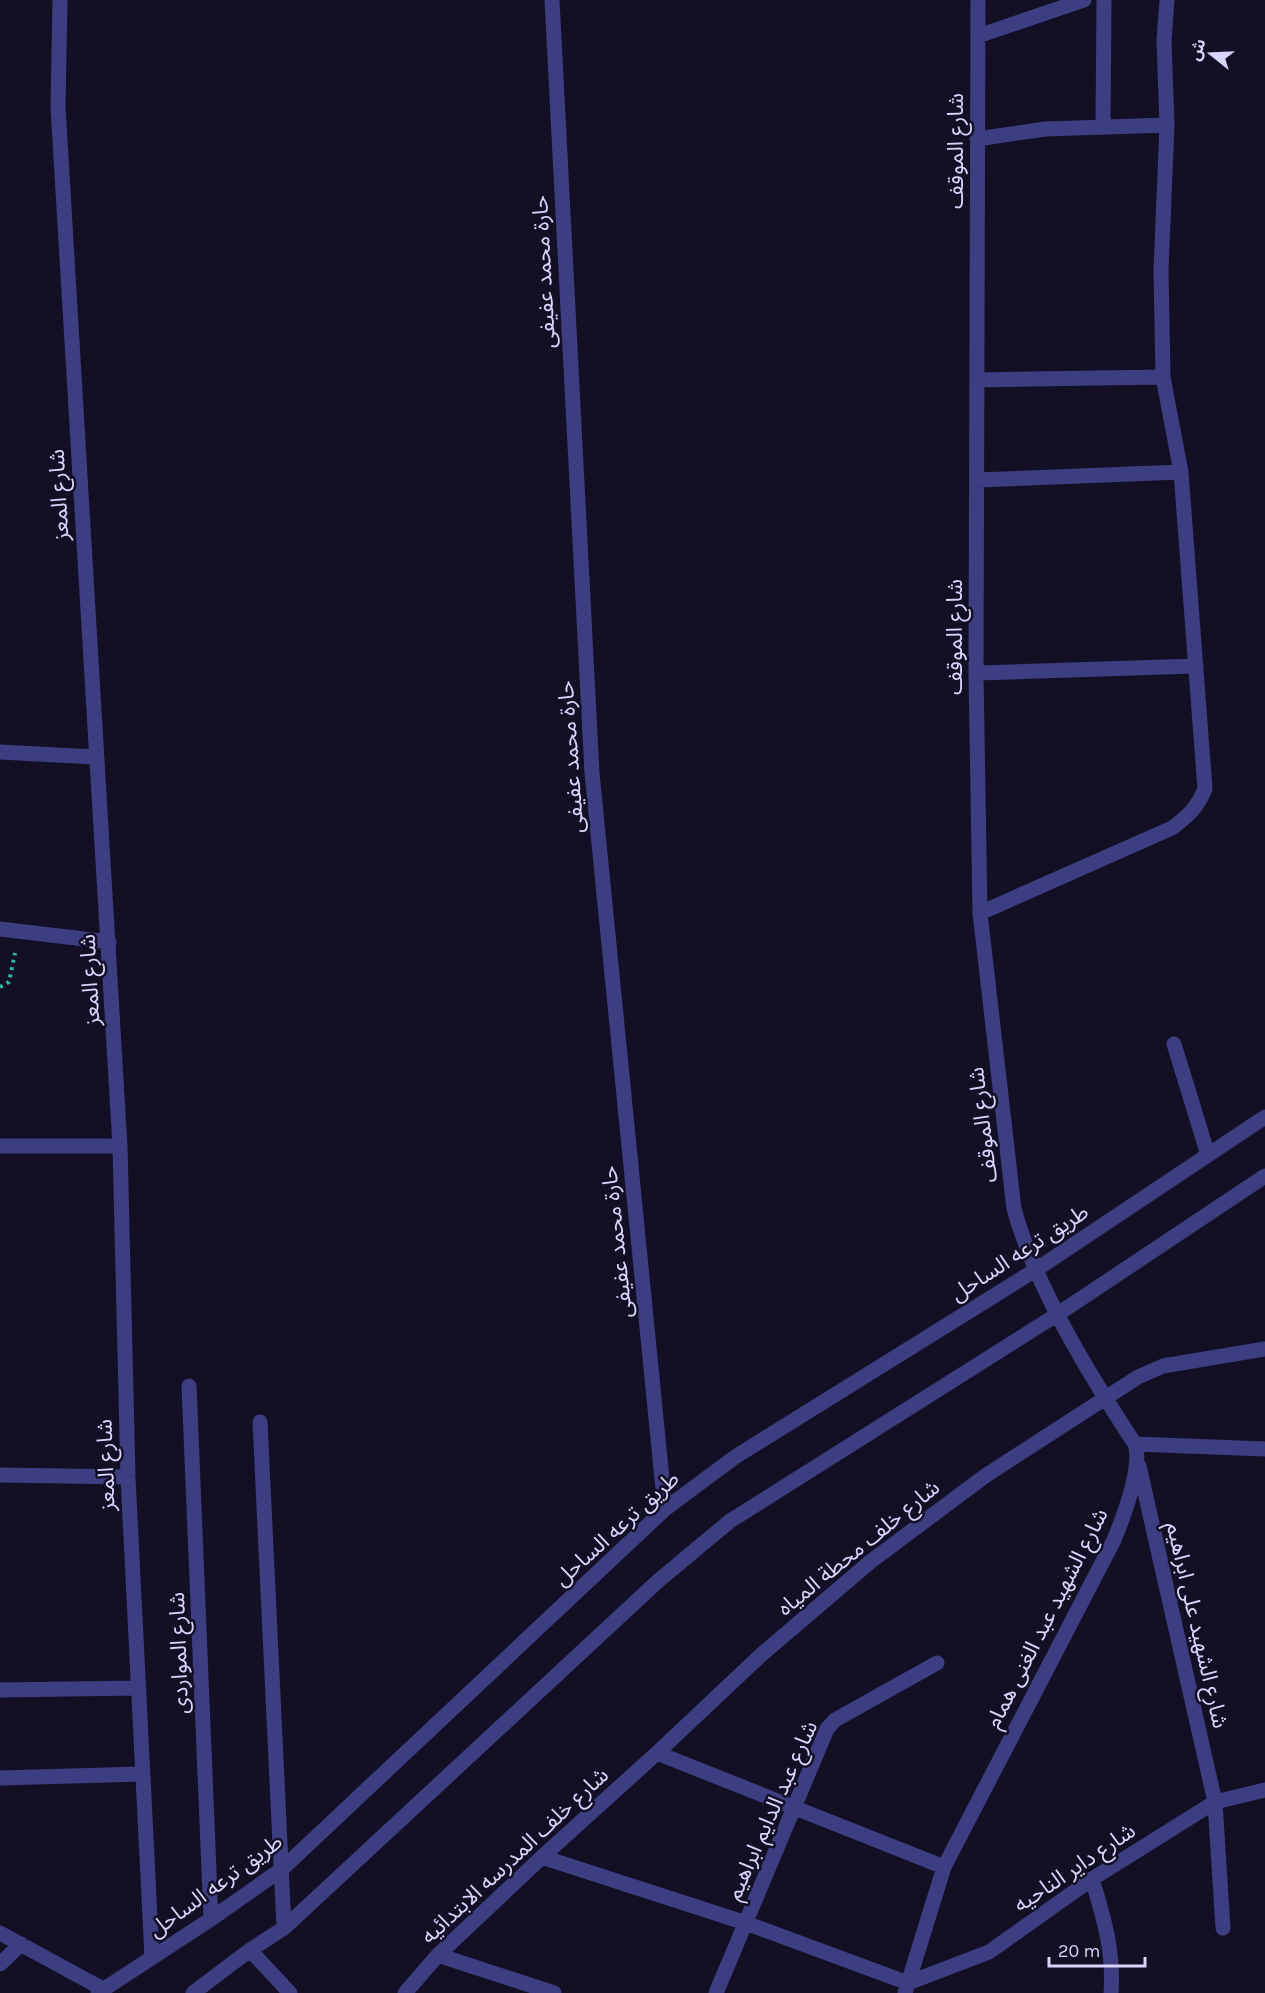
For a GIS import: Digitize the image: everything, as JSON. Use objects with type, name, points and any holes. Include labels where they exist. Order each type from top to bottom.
[{"type":"street","name":"شارع المعز","points":[[60,0],[58,108],[120,1146],[128,1477],[152,1958]]},
{"type":"street","name":"حارة محمد عفيفى","points":[[552,0],[592,773],[665,1509]]},
{"type":"street","name":"شارع الموقف","points":[[978,0],[976,673],[980,913],[1014,1209],[1036,1269]]},
{"type":"street","points":[[978,36],[1084,0]]},
{"type":"street","points":[[1103,126],[1104,0]]},
{"type":"street","points":[[980,913],[1172,828],[1194,810],[1205,789],[1181,472],[1163,377],[1161,270],[1167,125],[1164,41],[1167,0]]},
{"type":"street","points":[[977,139],[1045,129],[1167,125]]},
{"type":"street","points":[[977,380],[1163,377]]},
{"type":"street","points":[[977,480],[1181,472]]},
{"type":"street","points":[[976,673],[1196,666]]},
{"type":"street","points":[[0,752],[95,757]]},
{"type":"street","points":[[0,929],[109,942]]},
{"type":"street","points":[[1174,1044],[1208,1155]]},
{"type":"street","name":"طريق ترعه الساحل","points":[[101,1991],[212,1919],[282,1869],[665,1509],[735,1457],[1036,1269],[1265,1118]]},
{"type":"street","points":[[0,1146],[120,1146]]},
{"type":"street","points":[[193,1993],[250,1950],[284,1928],[658,1581],[721,1528],[1058,1314],[1265,1176]]},
{"type":"street","points":[[1036,1269],[1058,1314],[1136,1451],[1265,1449]]},
{"type":"street","name":"شارع خلف محطة المياه","points":[[657,1753],[761,1655],[870,1562],[985,1476],[1138,1377],[1163,1366],[1265,1349]]},
{"type":"street","name":"شارع المواردى","points":[[189,1386],[212,1919]]},
{"type":"street","points":[[260,1422],[284,1928]]},
{"type":"street","name":"شارع الشهيد على ابراهيم","points":[[1136,1451],[1215,1802],[1223,1928]]},
{"type":"street","name":"شارع الشهيد عبد الغنى همام","points":[[907,1988],[944,1867],[1114,1540],[1129,1499],[1136,1451]]},
{"type":"street","points":[[0,1475],[128,1477]]},
{"type":"street","name":"شارع عبد الدايم ابراهيم","points":[[716,1993],[827,1729],[835,1720],[937,1663]]},
{"type":"street","points":[[0,1690],[137,1688]]},
{"type":"street","points":[[657,1753],[944,1867]]},
{"type":"street","name":"شارع خلف المدرسه الابتدائيه","points":[[405,1993],[438,1955],[657,1753]]},
{"type":"street","points":[[0,1778],[142,1774]]},
{"type":"street","name":"شارع داير الناحيه","points":[[907,1988],[989,1952],[1092,1879],[1215,1802],[1265,1790]]},
{"type":"street","points":[[542,1857],[746,1923],[907,1988]]},
{"type":"street","points":[[1092,1879],[1106,1925],[1112,1972],[1111,1993]]},
{"type":"street","points":[[0,1933],[101,1991]]},
{"type":"street","points":[[0,1964],[21,1944]]},
{"type":"street","points":[[250,1950],[290,1993]]},
{"type":"street","points":[[438,1955],[554,1993]]},
{"type":"path","points":[[0,987],[9,982],[19,932]]}]
